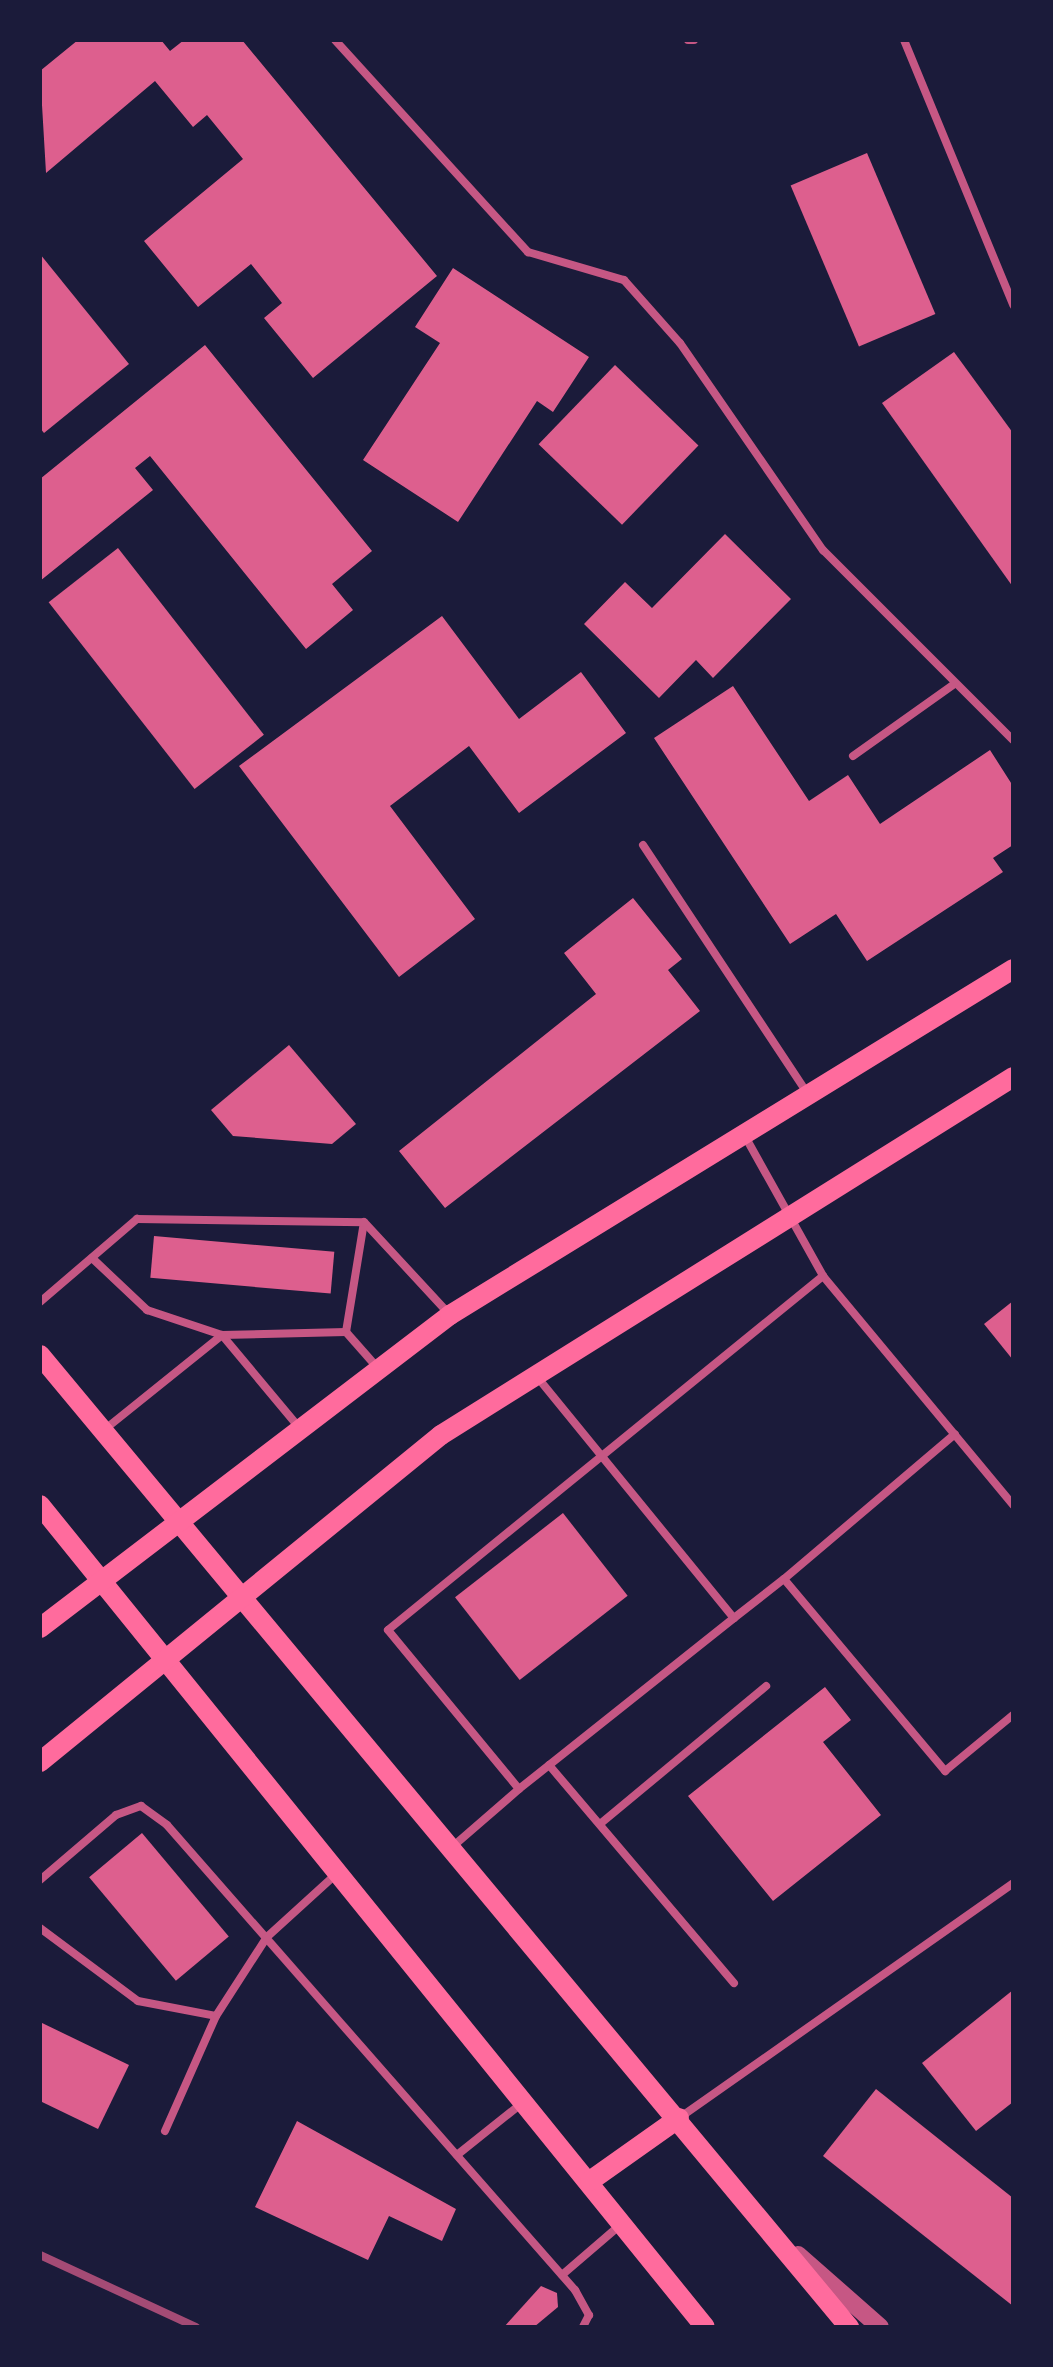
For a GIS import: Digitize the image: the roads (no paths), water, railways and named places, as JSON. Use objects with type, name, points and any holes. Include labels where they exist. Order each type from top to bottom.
[{"type":"main road","points":[[40,1628],[297,1425],[450,1315],[805,1090],[1013,968]]},
{"type":"main road","points":[[40,1762],[441,1435],[1013,1076]]},
{"type":"main road","points":[[40,1355],[178,1516],[240,1598],[679,2118],[849,2327]]},
{"type":"main road","points":[[40,1506],[705,2327]]},
{"type":"main road","points":[[590,2181],[679,2118]]},
{"type":"street","points":[[774,2234],[880,2327]]},
{"type":"lane","points":[[335,40],[528,252],[624,280],[680,343],[823,550],[953,685],[1013,740]]},
{"type":"lane","points":[[904,40],[1013,305]]},
{"type":"lane","points":[[853,756],[953,685]]},
{"type":"lane","points":[[644,845],[805,1090]]},
{"type":"lane","points":[[741,1130],[794,1211],[823,1276],[1013,1504]]},
{"type":"lane","points":[[40,1302],[137,1220],[364,1222],[450,1315]]},
{"type":"lane","points":[[346,1332],[364,1222]]},
{"type":"lane","points":[[92,1258],[147,1310],[222,1335],[346,1332],[376,1366]]},
{"type":"lane","points":[[519,1789],[388,1630],[601,1452],[823,1276]]},
{"type":"lane","points":[[222,1335],[297,1425]]},
{"type":"lane","points":[[104,1430],[222,1335]]},
{"type":"lane","points":[[536,1376],[734,1618]]},
{"type":"lane","points":[[450,1848],[549,1764],[784,1580],[954,1434]]},
{"type":"lane","points":[[784,1580],[945,1771],[1013,1715]]},
{"type":"lane","points":[[600,1824],[766,1686]]},
{"type":"lane","points":[[549,1764],[734,1983]]},
{"type":"lane","points":[[40,1880],[116,1815],[141,1806],[266,1937],[586,2303],[584,2327]]},
{"type":"lane","points":[[165,2130],[216,2016],[266,1937],[338,1872]]},
{"type":"lane","points":[[679,2118],[1013,1883]]},
{"type":"lane","points":[[40,1928],[138,2000],[216,2016]]},
{"type":"lane","points":[[458,2155],[524,2101]]},
{"type":"lane","points":[[562,2275],[622,2222]]},
{"type":"railway","points":[[40,2255],[196,2327]]}]
